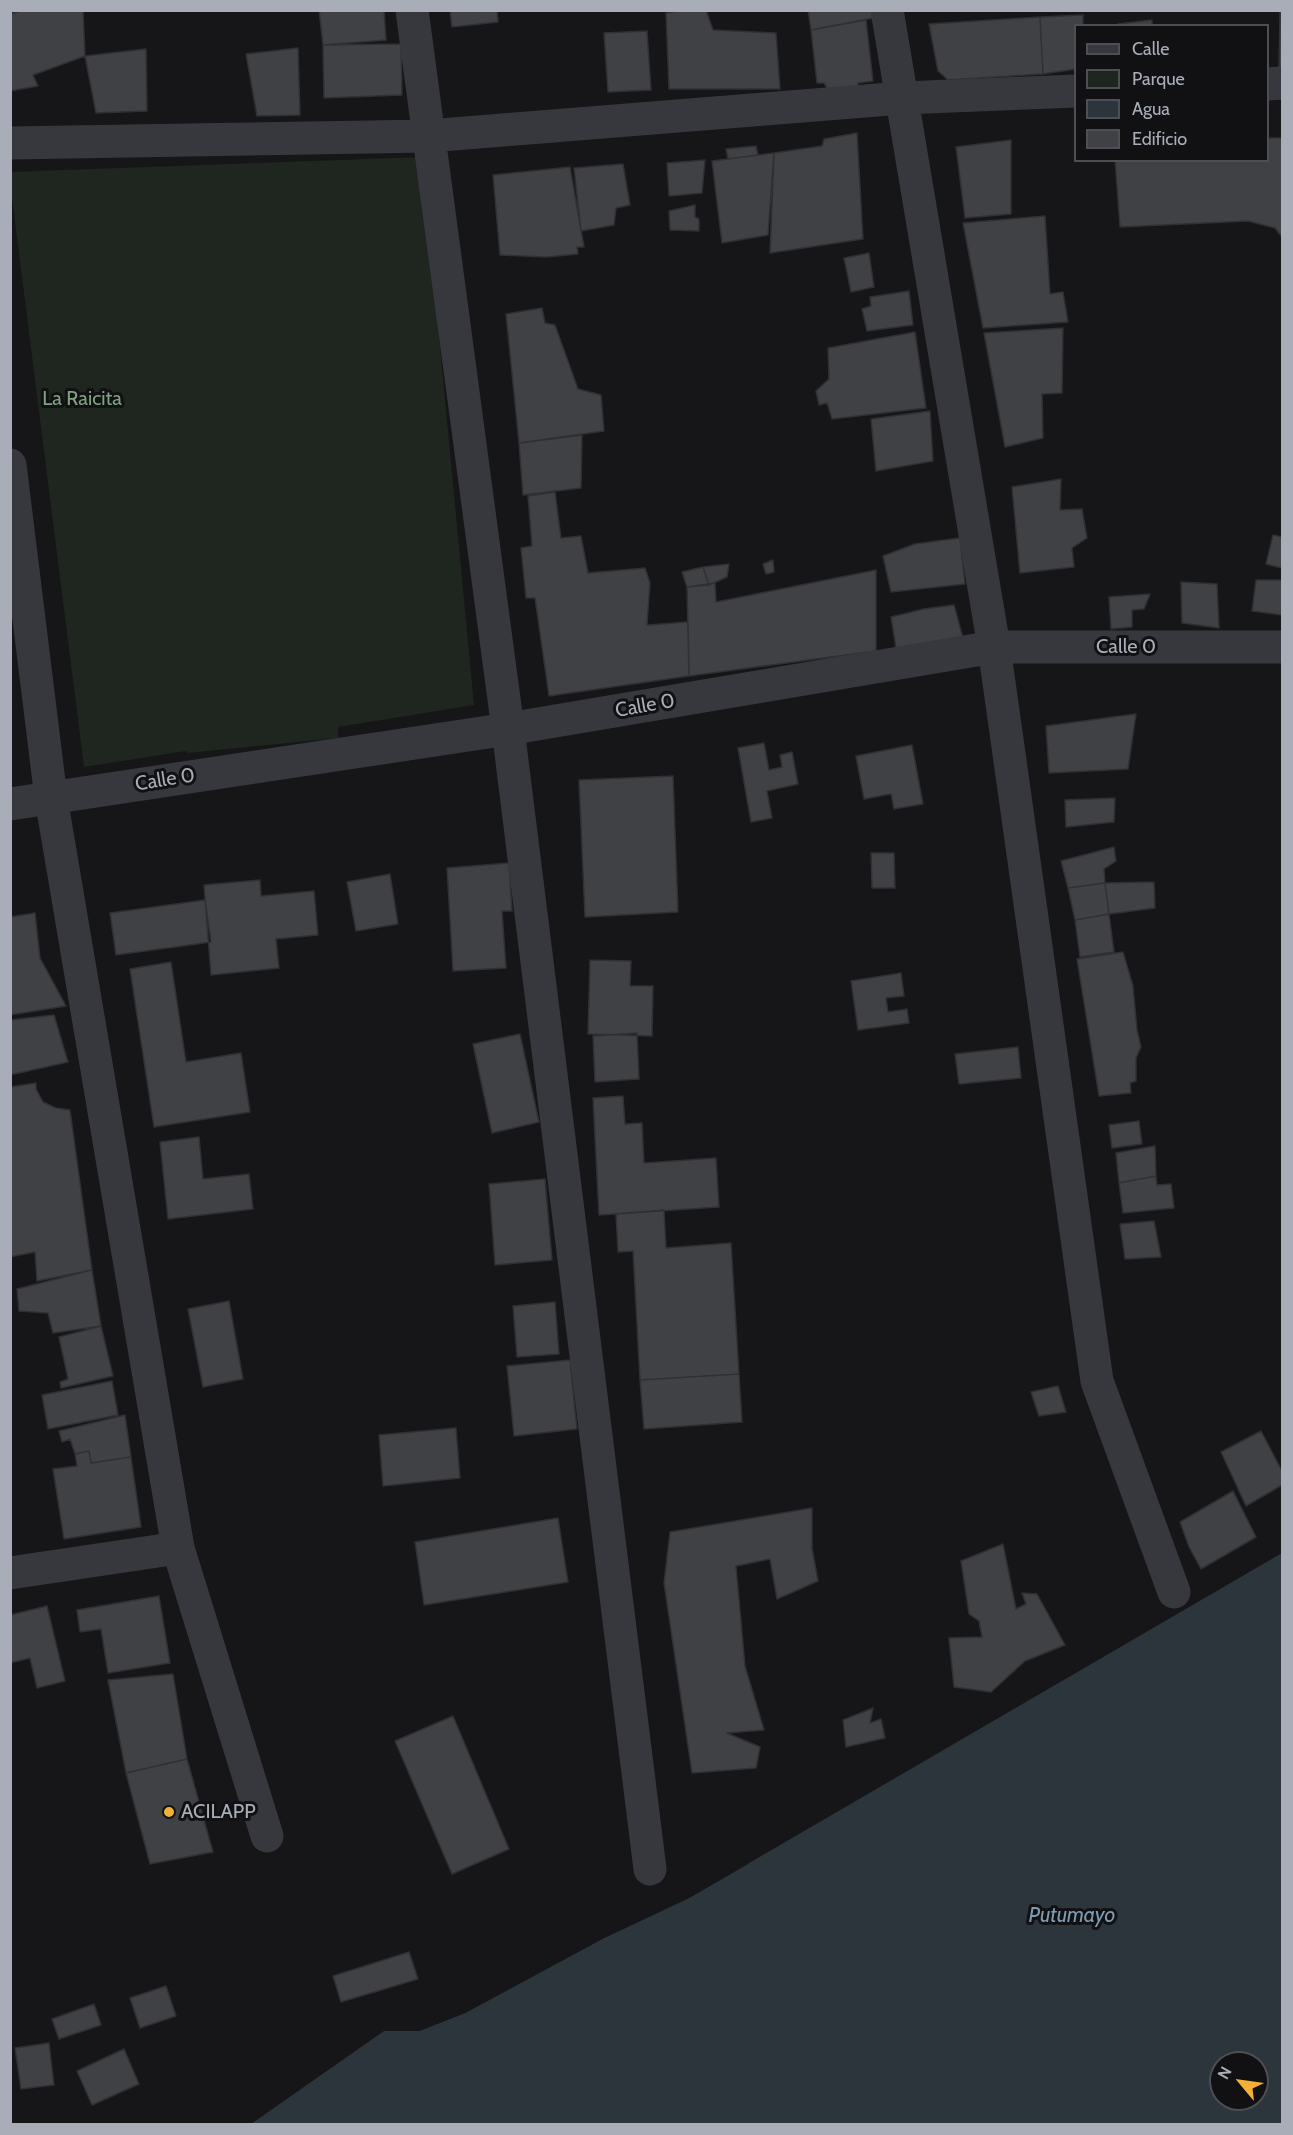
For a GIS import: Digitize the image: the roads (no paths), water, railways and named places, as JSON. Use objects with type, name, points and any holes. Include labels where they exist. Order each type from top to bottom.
[{"type":"street","points":[[412,10],[508,729],[651,1869]]},
{"type":"street","points":[[887,10],[994,647],[1097,1382],[1174,1592]]},
{"type":"street","points":[[10,143],[428,136],[902,98],[1074,91]]},
{"type":"street","points":[[10,465],[51,798],[178,1548],[267,1836]]},
{"type":"street","name":"Calle 0","points":[[10,804],[508,729],[994,647],[1282,647]]},
{"type":"street","points":[[10,1573],[178,1548]]},
{"type":"water","name":"Putumayo","points":[[1282,1553],[1282,2124],[251,2124],[384,2031],[419,2031],[465,2013],[604,1938],[689,1898]]},
{"type":"place","name":"ACILAPP","points":[[169,1812]]},
{"type":"park label","name":"La Raicita","points":[[82,399]]}]
